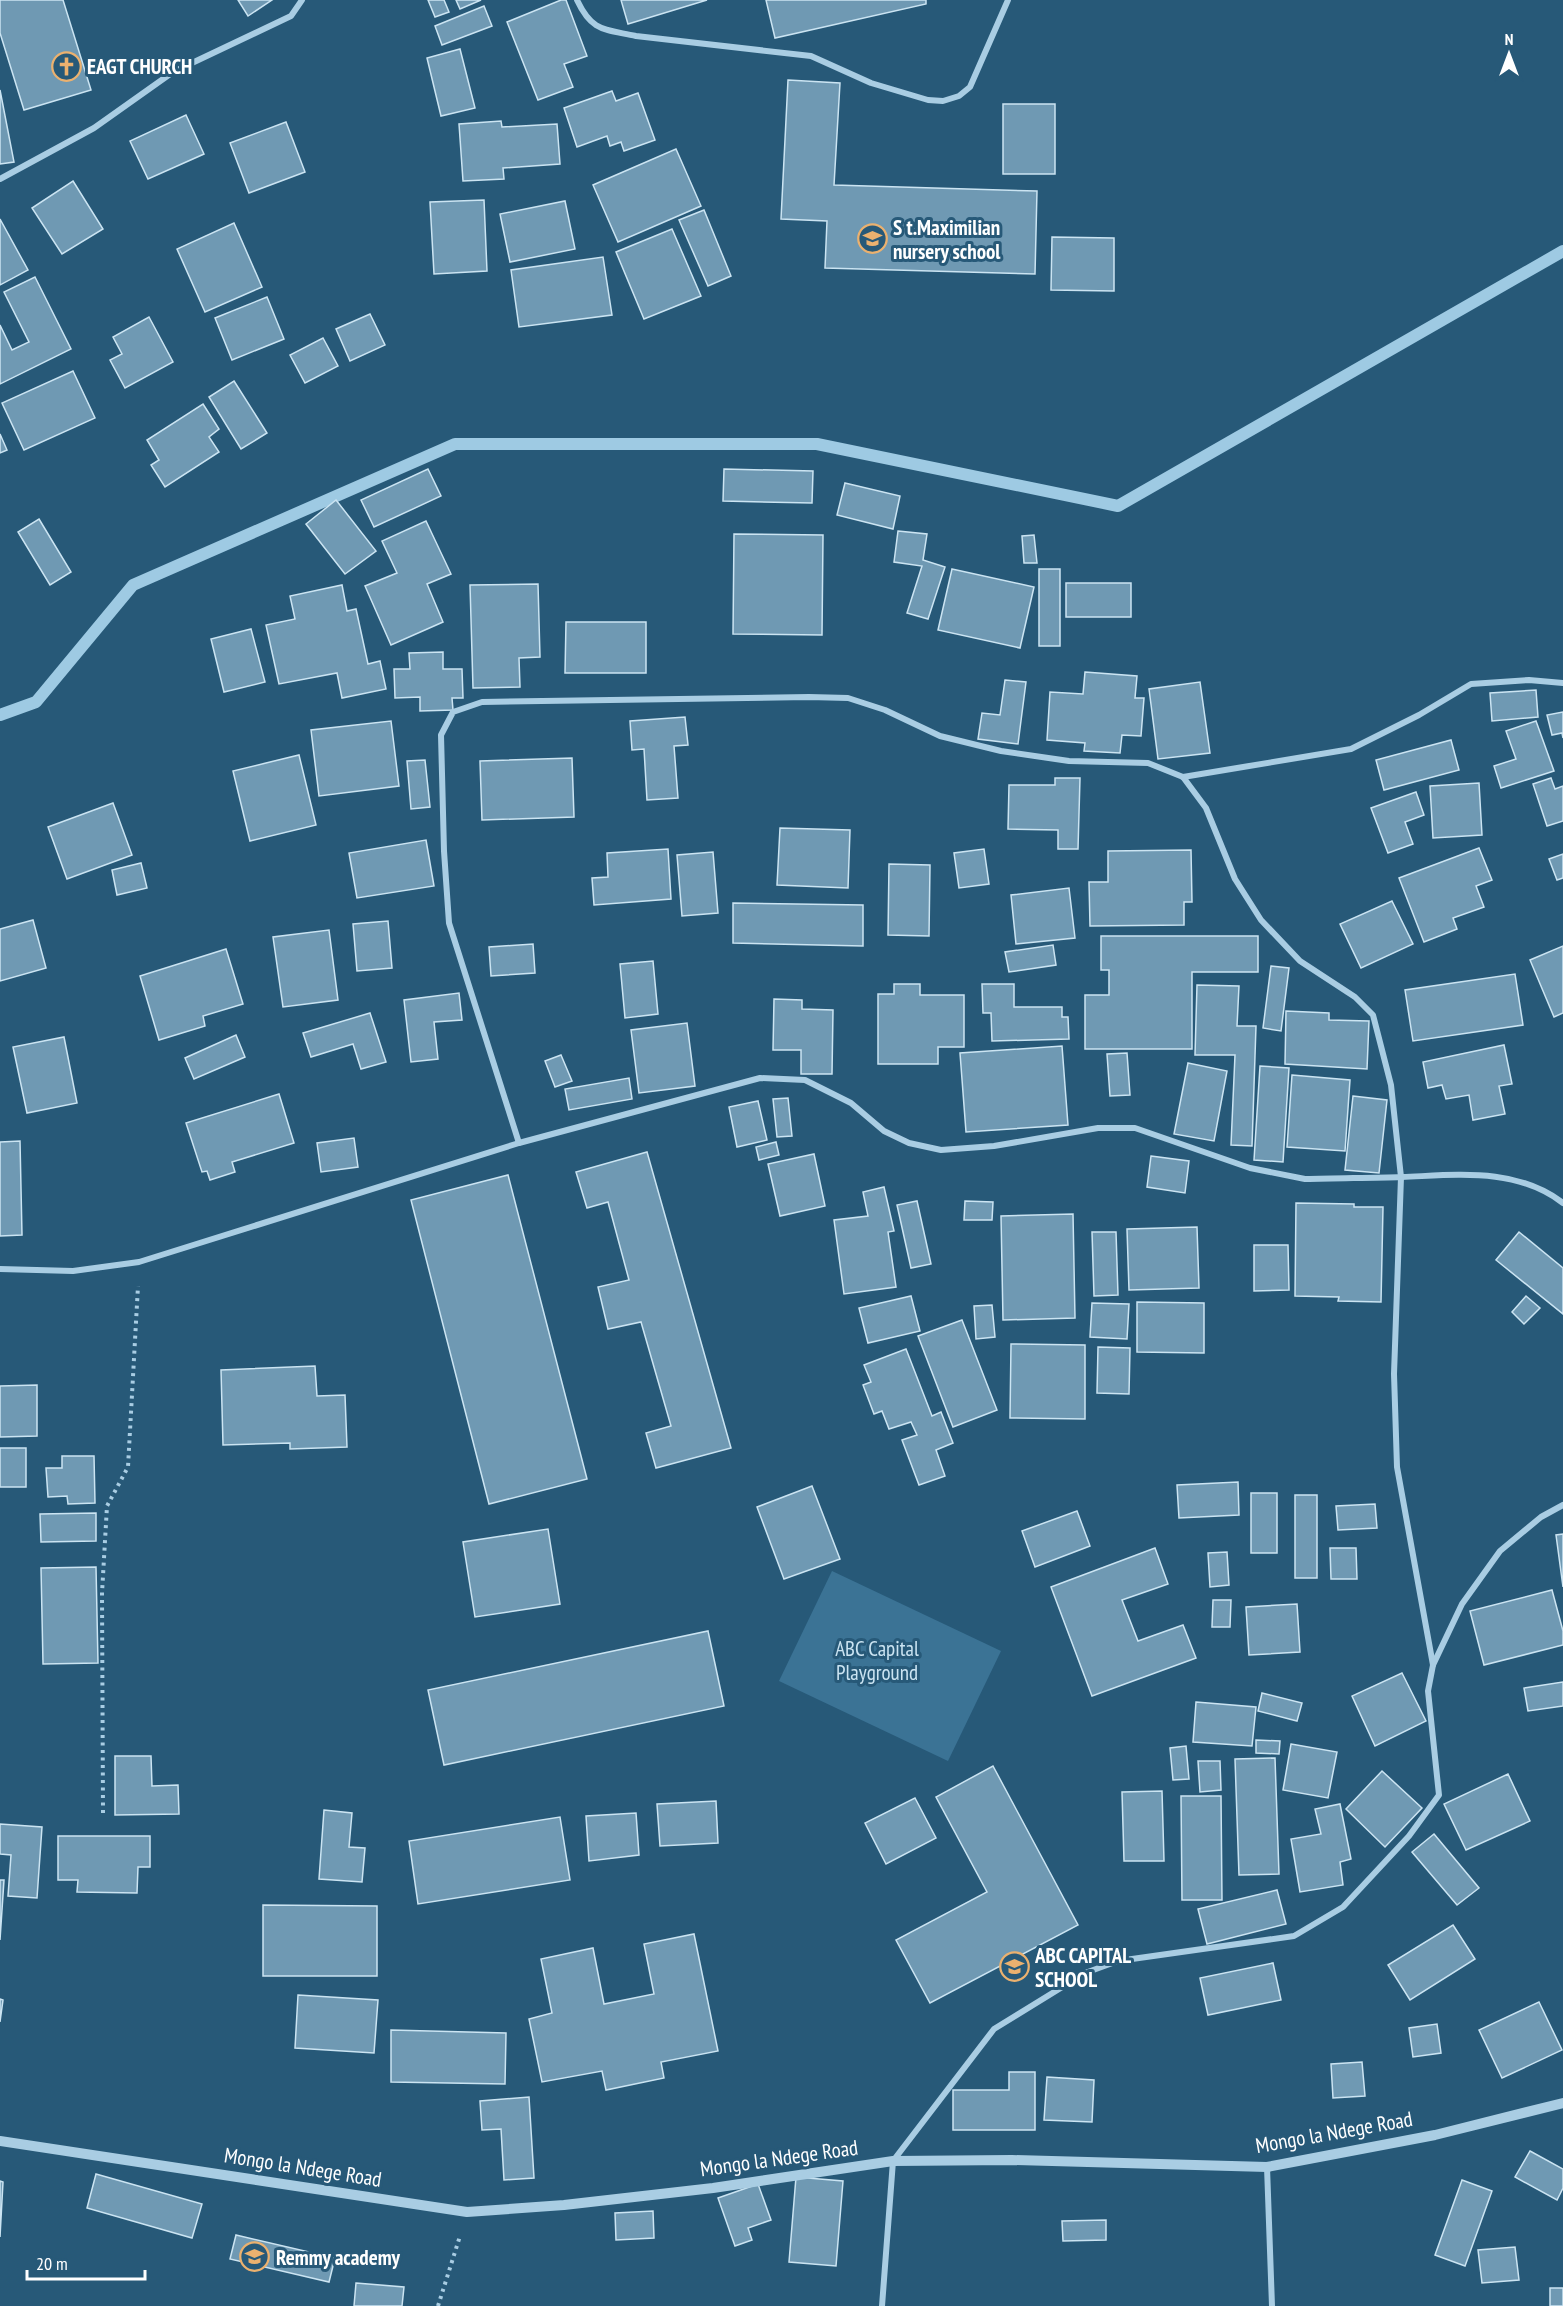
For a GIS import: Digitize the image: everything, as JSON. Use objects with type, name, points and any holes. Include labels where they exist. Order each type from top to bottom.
[{"type":"street","points":[[0,179],[94,128],[173,72],[291,16],[302,0]]},
{"type":"street","points":[[577,0],[587,19],[608,30],[636,36],[811,56],[871,83],[936,100],[959,96],[970,87],[1008,0]]},
{"type":"street","points":[[519,1143],[449,923],[444,851],[441,735],[453,712],[482,702],[848,698],[885,710],[940,736],[1001,752],[1069,761],[1148,763],[1183,777],[1351,749],[1419,715],[1471,684],[1529,680],[1563,683]]},
{"type":"street","points":[[1183,777],[1206,808],[1235,879],[1261,920],[1300,961],[1355,997],[1373,1015],[1391,1085],[1401,1177],[1394,1374],[1397,1467],[1433,1665]]},
{"type":"street","points":[[0,1269],[73,1271],[139,1262],[519,1143],[760,1078],[806,1080],[851,1103],[884,1131],[909,1143],[941,1150],[994,1146],[1098,1128],[1135,1128],[1250,1168],[1278,1175],[1305,1179],[1474,1174],[1518,1180],[1563,1203]]},
{"type":"street","points":[[882,2306],[893,2161],[994,2029],[1085,1972],[1118,1961],[1294,1936],[1343,1907],[1409,1836],[1439,1795],[1428,1691],[1433,1665],[1462,1604],[1500,1551],[1541,1517],[1563,1505]]},
{"type":"street","name":"Mongo la Ndege Road","points":[[0,2141],[467,2212],[564,2205],[713,2188],[893,2161],[1012,2160],[1268,2167],[1435,2135],[1563,2103]]},
{"type":"street","points":[[1268,2167],[1272,2306]]},
{"type":"path","points":[[103,1813],[102,1593],[106,1517],[107,1506],[128,1467],[139,1262]]},
{"type":"path","points":[[438,2306],[467,2212]]},
{"type":"green space","name":"ABC Capital Playground","points":[[832,1571],[1001,1651],[948,1761],[779,1681]]},
{"type":"building","points":[[0,0],[63,0],[91,90],[24,110],[0,33]]},
{"type":"building","points":[[238,0],[272,0],[248,16]]},
{"type":"building","points":[[428,0],[444,0],[449,12],[435,17]]},
{"type":"building","points":[[456,0],[481,0],[460,9]]},
{"type":"building","points":[[566,0],[587,56],[564,64],[573,87],[538,100],[507,22]]},
{"type":"building","points":[[621,0],[707,0],[628,24]]},
{"type":"building","points":[[766,0],[926,0],[926,4],[775,38]]},
{"type":"building","points":[[484,6],[492,26],[442,45],[435,26]]},
{"type":"building","points":[[460,49],[475,108],[441,116],[427,58]]},
{"type":"building","points":[[788,80],[840,83],[834,185],[1037,191],[1035,274],[825,268],[827,221],[781,219]]},
{"type":"building","points":[[0,90],[14,162],[0,164]]},
{"type":"building","points":[[612,91],[616,101],[638,93],[655,140],[624,151],[621,142],[610,146],[607,136],[577,147],[564,108]]},
{"type":"building","points":[[1003,104],[1055,104],[1055,174],[1003,174]]},
{"type":"building","points":[[186,115],[204,154],[148,179],[130,141]]},
{"type":"building","points":[[501,121],[502,127],[557,124],[560,164],[503,168],[504,179],[463,181],[459,124]]},
{"type":"building","points":[[286,122],[305,172],[249,193],[230,143]]},
{"type":"building","points":[[676,149],[701,206],[618,242],[593,185]]},
{"type":"building","points":[[73,181],[103,229],[62,254],[32,208]]},
{"type":"building","points":[[484,200],[487,271],[434,274],[430,202]]},
{"type":"building","points":[[565,201],[575,249],[510,262],[500,214]]},
{"type":"building","points":[[704,210],[731,276],[708,286],[679,220]]},
{"type":"building","points":[[0,219],[28,270],[0,285]]},
{"type":"building","points":[[234,223],[262,287],[205,312],[177,249]]},
{"type":"building","points":[[672,229],[701,296],[644,319],[616,252]]},
{"type":"building","points":[[1052,237],[1114,238],[1114,291],[1051,290]]},
{"type":"building","points":[[603,257],[612,315],[519,327],[511,270]]},
{"type":"building","points":[[35,277],[71,349],[0,384],[0,325],[12,350],[29,342],[4,292]]},
{"type":"building","points":[[267,297],[284,339],[232,360],[215,318]]},
{"type":"building","points":[[370,314],[385,345],[350,361],[336,329]]},
{"type":"building","points":[[149,317],[173,362],[125,388],[110,360],[122,354],[113,337]]},
{"type":"building","points":[[323,338],[338,366],[305,383],[290,355]]},
{"type":"building","points":[[73,371],[95,418],[24,450],[2,403]]},
{"type":"building","points":[[234,381],[267,433],[241,449],[209,397]]},
{"type":"building","points":[[203,404],[219,429],[209,437],[219,452],[165,487],[151,465],[159,460],[147,440]]},
{"type":"building","points":[[0,434],[7,450],[0,453]]},
{"type":"building","points":[[428,469],[441,496],[374,527],[361,500]]},
{"type":"building","points":[[724,469],[813,471],[812,503],[723,501]]},
{"type":"building","points":[[845,483],[900,496],[893,529],[837,515]]},
{"type":"building","points":[[336,500],[376,551],[345,574],[306,524]]},
{"type":"building","points":[[39,519],[71,572],[50,585],[18,532]]},
{"type":"building","points":[[426,521],[451,574],[427,584],[443,622],[391,645],[365,586],[397,573],[382,541]]},
{"type":"building","points":[[898,531],[927,534],[923,560],[945,567],[928,619],[907,613],[922,566],[894,562]]},
{"type":"building","points":[[734,534],[823,535],[822,635],[733,634]]},
{"type":"building","points":[[1034,535],[1037,563],[1024,563],[1022,536]]},
{"type":"building","points":[[952,569],[1034,587],[1020,648],[938,630]]},
{"type":"building","points":[[1039,569],[1060,569],[1060,646],[1039,646]]},
{"type":"building","points":[[1066,583],[1131,583],[1131,617],[1066,617]]},
{"type":"building","points":[[538,584],[540,657],[519,658],[520,687],[473,688],[470,585]]},
{"type":"building","points":[[342,585],[347,611],[356,609],[368,664],[380,661],[386,689],[342,698],[337,673],[279,684],[266,625],[295,619],[290,596]]},
{"type":"building","points":[[566,622],[646,622],[646,673],[565,673]]},
{"type":"building","points":[[251,629],[265,682],[224,692],[211,639]]},
{"type":"building","points":[[443,652],[443,669],[462,669],[463,698],[452,698],[453,710],[420,711],[420,697],[395,698],[394,669],[410,669],[409,653]]},
{"type":"building","points":[[1085,672],[1137,676],[1135,698],[1144,698],[1141,736],[1122,735],[1120,753],[1084,751],[1085,743],[1047,740],[1050,692],[1083,694]]},
{"type":"building","points":[[1005,680],[1026,682],[1018,744],[978,739],[982,713],[1000,715]]},
{"type":"building","points":[[1200,682],[1210,753],[1158,759],[1149,689]]},
{"type":"building","points":[[1536,690],[1538,717],[1492,721],[1490,693]]},
{"type":"building","points":[[1563,712],[1563,738],[1562,733],[1552,735],[1547,715]]},
{"type":"building","points":[[685,717],[688,745],[674,746],[678,798],[647,800],[644,749],[632,750],[630,721]]},
{"type":"building","points":[[391,721],[399,786],[319,796],[311,730]]},
{"type":"building","points":[[1536,721],[1554,771],[1501,788],[1494,766],[1516,759],[1506,731]]},
{"type":"building","points":[[1451,740],[1459,770],[1384,790],[1376,760]]},
{"type":"building","points":[[299,755],[316,825],[250,841],[233,771]]},
{"type":"building","points":[[572,758],[574,817],[482,820],[480,761]]},
{"type":"building","points":[[425,760],[430,807],[411,809],[407,761]]},
{"type":"building","points":[[1055,778],[1080,778],[1078,849],[1058,849],[1058,830],[1008,829],[1009,785],[1055,785]]},
{"type":"building","points":[[1551,778],[1555,789],[1563,786],[1563,821],[1547,826],[1533,784]]},
{"type":"building","points":[[1479,783],[1482,835],[1433,838],[1430,786]]},
{"type":"building","points":[[1416,792],[1424,815],[1405,822],[1413,844],[1388,853],[1371,808]]},
{"type":"building","points":[[113,803],[132,855],[67,879],[48,827]]},
{"type":"building","points":[[780,828],[850,830],[848,888],[777,885]]},
{"type":"building","points":[[426,840],[434,886],[357,898],[349,853]]},
{"type":"building","points":[[1479,848],[1492,880],[1476,886],[1484,907],[1453,918],[1457,929],[1424,942],[1399,878]]},
{"type":"building","points":[[668,849],[671,899],[594,905],[592,878],[608,877],[607,853]]},
{"type":"building","points":[[984,849],[989,884],[959,888],[954,853]]},
{"type":"building","points":[[1191,850],[1192,902],[1184,902],[1184,925],[1090,926],[1089,882],[1108,882],[1108,851]]},
{"type":"building","points":[[713,852],[718,913],[682,916],[677,855]]},
{"type":"building","points":[[1563,854],[1563,878],[1557,880],[1549,859]]},
{"type":"building","points":[[141,863],[147,888],[117,895],[112,870]]},
{"type":"building","points":[[889,864],[930,865],[929,936],[888,935]]},
{"type":"building","points":[[1069,888],[1075,938],[1016,944],[1011,895]]},
{"type":"building","points":[[1392,901],[1413,944],[1361,968],[1340,924]]},
{"type":"building","points":[[733,903],[863,905],[863,946],[733,943]]},
{"type":"building","points":[[33,920],[46,968],[0,981],[0,929]]},
{"type":"building","points":[[388,921],[392,968],[357,971],[353,924]]},
{"type":"building","points":[[329,930],[338,1000],[283,1007],[273,937]]},
{"type":"building","points":[[1101,936],[1258,936],[1258,972],[1192,972],[1192,1049],[1085,1049],[1085,995],[1109,995],[1109,970],[1101,970]]},
{"type":"building","points":[[533,944],[535,973],[491,976],[489,947]]},
{"type":"building","points":[[1053,945],[1056,965],[1009,972],[1005,952]]},
{"type":"building","points":[[1563,946],[1563,1013],[1554,1017],[1530,960]]},
{"type":"building","points":[[226,949],[243,1004],[203,1016],[205,1026],[159,1040],[140,976]]},
{"type":"building","points":[[653,961],[658,1014],[625,1018],[620,964]]},
{"type":"building","points":[[1271,966],[1289,968],[1281,1031],[1263,1028]]},
{"type":"building","points":[[1515,974],[1523,1025],[1413,1041],[1405,990]]},
{"type":"building","points":[[894,984],[920,984],[920,995],[964,995],[964,1047],[938,1047],[938,1064],[878,1064],[878,994],[894,994]]},
{"type":"building","points":[[982,984],[1014,984],[1014,1007],[1062,1007],[1062,1017],[1068,1017],[1069,1039],[992,1041],[991,1013],[983,1013]]},
{"type":"building","points":[[1197,985],[1239,986],[1237,1026],[1256,1026],[1252,1146],[1231,1145],[1235,1055],[1195,1055]]},
{"type":"building","points":[[459,993],[462,1020],[434,1022],[438,1059],[411,1062],[404,1000]]},
{"type":"building","points":[[774,999],[802,1000],[802,1009],[833,1010],[832,1074],[801,1074],[801,1050],[773,1050]]},
{"type":"building","points":[[1286,1011],[1329,1013],[1329,1020],[1369,1021],[1367,1069],[1285,1064]]},
{"type":"building","points":[[370,1013],[386,1062],[361,1069],[353,1044],[311,1057],[303,1033]]},
{"type":"building","points":[[687,1023],[695,1086],[639,1093],[631,1030]]},
{"type":"building","points":[[236,1035],[245,1057],[194,1079],[185,1058]]},
{"type":"building","points":[[64,1037],[77,1103],[27,1113],[13,1047]]},
{"type":"building","points":[[1504,1045],[1512,1084],[1499,1086],[1505,1114],[1473,1120],[1469,1095],[1446,1099],[1442,1085],[1428,1088],[1423,1062]]},
{"type":"building","points":[[1062,1046],[1068,1125],[966,1132],[960,1053]]},
{"type":"building","points":[[1127,1053],[1130,1095],[1110,1096],[1107,1054]]},
{"type":"building","points":[[561,1055],[572,1081],[555,1087],[545,1061]]},
{"type":"building","points":[[1188,1063],[1227,1071],[1214,1141],[1174,1134]]},
{"type":"building","points":[[1260,1066],[1289,1068],[1283,1162],[1254,1160]]},
{"type":"building","points":[[1292,1075],[1350,1080],[1345,1151],[1287,1147]]},
{"type":"building","points":[[629,1078],[632,1099],[569,1110],[565,1089]]},
{"type":"building","points":[[279,1094],[294,1143],[232,1162],[235,1172],[210,1180],[207,1171],[202,1172],[186,1123]]},
{"type":"building","points":[[1353,1096],[1387,1100],[1379,1173],[1345,1170]]},
{"type":"building","points":[[788,1098],[792,1136],[777,1137],[773,1099]]},
{"type":"building","points":[[758,1101],[767,1140],[737,1147],[729,1107]]},
{"type":"building","points":[[354,1138],[358,1167],[321,1172],[317,1143]]},
{"type":"building","points":[[20,1141],[22,1235],[0,1236],[0,1142]]},
{"type":"building","points":[[776,1142],[779,1155],[759,1160],[756,1147]]},
{"type":"building","points":[[647,1152],[731,1448],[656,1468],[646,1433],[671,1426],[641,1322],[608,1329],[598,1287],[629,1280],[608,1202],[587,1208],[576,1172]]},
{"type":"building","points":[[814,1154],[825,1206],[780,1216],[768,1164]]},
{"type":"building","points":[[1151,1156],[1189,1161],[1185,1193],[1147,1187]]},
{"type":"building","points":[[508,1175],[587,1479],[489,1504],[411,1200]]},
{"type":"building","points":[[884,1187],[894,1231],[888,1232],[896,1287],[844,1294],[834,1220],[868,1216],[863,1192]]},
{"type":"building","points":[[917,1201],[931,1264],[911,1268],[897,1205]]},
{"type":"building","points":[[965,1201],[993,1202],[992,1220],[964,1220]]},
{"type":"building","points":[[1296,1203],[1383,1207],[1381,1302],[1338,1301],[1339,1297],[1295,1296]]},
{"type":"building","points":[[1073,1214],[1075,1318],[1003,1320],[1001,1216]]},
{"type":"building","points":[[1197,1227],[1199,1288],[1129,1290],[1127,1229]]},
{"type":"building","points":[[1092,1232],[1116,1232],[1118,1295],[1094,1296]]},
{"type":"building","points":[[1519,1232],[1563,1268],[1563,1314],[1496,1260]]},
{"type":"building","points":[[1254,1245],[1288,1245],[1289,1290],[1254,1291]]},
{"type":"building","points":[[911,1296],[920,1331],[868,1343],[859,1308]]},
{"type":"building","points":[[1526,1296],[1540,1308],[1524,1324],[1512,1312]]},
{"type":"building","points":[[1137,1302],[1204,1303],[1204,1353],[1137,1352]]},
{"type":"building","points":[[1092,1303],[1129,1304],[1127,1339],[1090,1337]]},
{"type":"building","points":[[992,1305],[995,1337],[976,1339],[974,1306]]},
{"type":"building","points":[[962,1320],[997,1410],[953,1427],[918,1336]]},
{"type":"building","points":[[1011,1344],[1085,1345],[1085,1419],[1010,1418]]},
{"type":"building","points":[[1098,1347],[1130,1348],[1129,1394],[1097,1393]]},
{"type":"building","points":[[906,1349],[932,1416],[941,1412],[953,1443],[936,1450],[945,1476],[919,1485],[902,1440],[917,1435],[911,1422],[889,1429],[882,1411],[874,1414],[863,1385],[871,1382],[864,1365]]},
{"type":"building","points":[[315,1366],[317,1396],[345,1395],[347,1447],[290,1449],[290,1443],[223,1445],[221,1370]]},
{"type":"building","points":[[37,1385],[37,1436],[0,1437],[0,1386]]},
{"type":"building","points":[[0,1448],[26,1448],[26,1487],[0,1487]]},
{"type":"building","points":[[62,1456],[94,1456],[95,1503],[68,1504],[67,1496],[48,1497],[46,1468],[62,1468]]},
{"type":"building","points":[[1238,1482],[1239,1515],[1179,1518],[1177,1485]]},
{"type":"building","points":[[812,1486],[840,1559],[784,1579],[757,1507]]},
{"type":"building","points":[[1251,1493],[1277,1493],[1277,1553],[1251,1553]]},
{"type":"building","points":[[1295,1495],[1317,1495],[1317,1578],[1295,1578]]},
{"type":"building","points":[[1375,1504],[1377,1528],[1338,1530],[1336,1506]]},
{"type":"building","points":[[1077,1511],[1090,1546],[1035,1567],[1022,1531]]},
{"type":"building","points":[[96,1513],[96,1541],[41,1542],[40,1514]]},
{"type":"building","points":[[548,1529],[560,1604],[475,1617],[463,1542]]},
{"type":"building","points":[[1563,1534],[1563,1587],[1556,1535]]},
{"type":"building","points":[[1155,1548],[1168,1584],[1122,1600],[1138,1641],[1183,1625],[1196,1658],[1092,1696],[1051,1587]]},
{"type":"building","points":[[1330,1548],[1356,1548],[1357,1579],[1331,1579]]},
{"type":"building","points":[[1227,1552],[1229,1585],[1210,1587],[1208,1553]]},
{"type":"building","points":[[96,1567],[98,1663],[43,1664],[41,1568]]},
{"type":"building","points":[[1552,1590],[1563,1631],[1563,1645],[1484,1665],[1470,1611]]},
{"type":"building","points":[[1213,1600],[1231,1600],[1230,1627],[1212,1627]]},
{"type":"building","points":[[1297,1604],[1300,1652],[1249,1655],[1246,1607]]},
{"type":"building","points":[[708,1631],[724,1706],[444,1765],[428,1690]]},
{"type":"building","points":[[1402,1673],[1426,1721],[1375,1746],[1352,1696]]},
{"type":"building","points":[[1563,1682],[1563,1706],[1528,1711],[1524,1688]]},
{"type":"building","points":[[1262,1693],[1302,1703],[1297,1721],[1258,1711]]},
{"type":"building","points":[[1196,1702],[1256,1707],[1252,1746],[1193,1742]]},
{"type":"building","points":[[1256,1740],[1280,1741],[1279,1754],[1256,1753]]},
{"type":"building","points":[[1291,1744],[1337,1752],[1328,1798],[1283,1790]]},
{"type":"building","points":[[1186,1746],[1189,1779],[1173,1780],[1170,1748]]},
{"type":"building","points":[[115,1756],[151,1756],[152,1786],[178,1785],[179,1814],[115,1815]]},
{"type":"building","points":[[1275,1758],[1279,1874],[1239,1875],[1235,1759]]},
{"type":"building","points":[[1198,1761],[1220,1761],[1221,1790],[1200,1792]]},
{"type":"building","points":[[993,1766],[1078,1925],[930,2003],[896,1940],[987,1892],[936,1797]]},
{"type":"building","points":[[1382,1771],[1422,1808],[1385,1847],[1346,1809]]},
{"type":"building","points":[[1508,1774],[1530,1821],[1466,1850],[1444,1804]]},
{"type":"building","points":[[1162,1791],[1164,1861],[1124,1861],[1122,1792]]},
{"type":"building","points":[[1181,1796],[1221,1796],[1222,1900],[1182,1900]]},
{"type":"building","points":[[915,1798],[936,1838],[886,1864],[865,1823]]},
{"type":"building","points":[[716,1801],[718,1843],[660,1846],[657,1804]]},
{"type":"building","points":[[1340,1804],[1351,1859],[1340,1862],[1343,1885],[1300,1892],[1291,1839],[1321,1834],[1315,1809]]},
{"type":"building","points":[[324,1810],[352,1813],[349,1847],[365,1848],[362,1882],[319,1879]]},
{"type":"building","points":[[636,1813],[639,1855],[589,1861],[586,1816]]},
{"type":"building","points":[[560,1817],[570,1880],[418,1904],[409,1841]]},
{"type":"building","points":[[0,1824],[42,1827],[37,1898],[8,1896],[11,1855],[0,1854]]},
{"type":"building","points":[[1434,1834],[1479,1888],[1457,1905],[1412,1852]]},
{"type":"building","points":[[58,1836],[150,1836],[150,1867],[138,1867],[137,1893],[77,1892],[78,1880],[58,1880]]},
{"type":"building","points":[[0,1880],[4,1880],[0,1940]]},
{"type":"building","points":[[1277,1890],[1286,1924],[1207,1944],[1198,1909]]},
{"type":"building","points":[[263,1905],[377,1906],[377,1976],[263,1976]]},
{"type":"building","points":[[1453,1925],[1475,1959],[1410,2000],[1388,1965]]},
{"type":"building","points":[[694,1934],[718,2051],[661,2062],[664,2078],[606,2090],[602,2071],[542,2082],[529,2019],[552,2013],[541,1959],[593,1948],[604,2004],[654,1994],[644,1944]]},
{"type":"building","points":[[1273,1963],[1281,2000],[1208,2015],[1200,1978]]},
{"type":"building","points":[[298,1995],[378,2000],[374,2053],[295,2048]]},
{"type":"building","points":[[0,1999],[3,2000],[0,2022]]},
{"type":"building","points":[[1539,2002],[1562,2050],[1502,2078],[1479,2030]]},
{"type":"building","points":[[1437,2024],[1441,2053],[1413,2057],[1409,2028]]},
{"type":"building","points":[[391,2030],[506,2033],[505,2084],[391,2082]]},
{"type":"building","points":[[1362,2062],[1365,2096],[1333,2098],[1331,2064]]},
{"type":"building","points":[[1009,2072],[1035,2072],[1035,2130],[953,2130],[953,2090],[1009,2090]]},
{"type":"building","points":[[1047,2077],[1094,2080],[1092,2122],[1044,2120]]},
{"type":"building","points":[[529,2097],[534,2178],[504,2180],[501,2129],[482,2130],[480,2101]]},
{"type":"building","points":[[1530,2151],[1563,2169],[1563,2188],[1557,2200],[1515,2177]]},
{"type":"building","points":[[96,2174],[202,2204],[192,2238],[87,2208]]},
{"type":"building","points":[[796,2177],[843,2181],[836,2266],[789,2262]]},
{"type":"building","points":[[1462,2180],[1492,2191],[1465,2266],[1435,2255]]},
{"type":"building","points":[[0,2181],[3,2182],[0,2237]]},
{"type":"building","points":[[758,2184],[771,2220],[748,2228],[752,2240],[735,2246],[718,2198]]},
{"type":"building","points":[[653,2211],[654,2238],[616,2240],[615,2213]]},
{"type":"building","points":[[1106,2220],[1106,2240],[1063,2241],[1062,2221]]},
{"type":"building","points":[[236,2235],[335,2258],[329,2282],[230,2259]]},
{"type":"building","points":[[1515,2247],[1519,2280],[1482,2283],[1478,2250]]},
{"type":"building","points":[[356,2283],[404,2287],[402,2306],[354,2306]]},
{"type":"building","points":[[1550,2288],[1563,2288],[1563,2306],[1550,2306]]},
{"type":"waterway","points":[[0,715],[36,702],[133,585],[455,444],[817,444],[1118,506],[1563,251]]},
{"type":"place","name":"EAGT CHURCH","points":[[66,66]]},
{"type":"place","name":"S t.Maximilian nursery school","points":[[872,239]]},
{"type":"place","name":"ABC CAPITAL SCHOOL","points":[[1014,1967]]},
{"type":"place","name":"Remmy academy","points":[[255,2257]]}]
